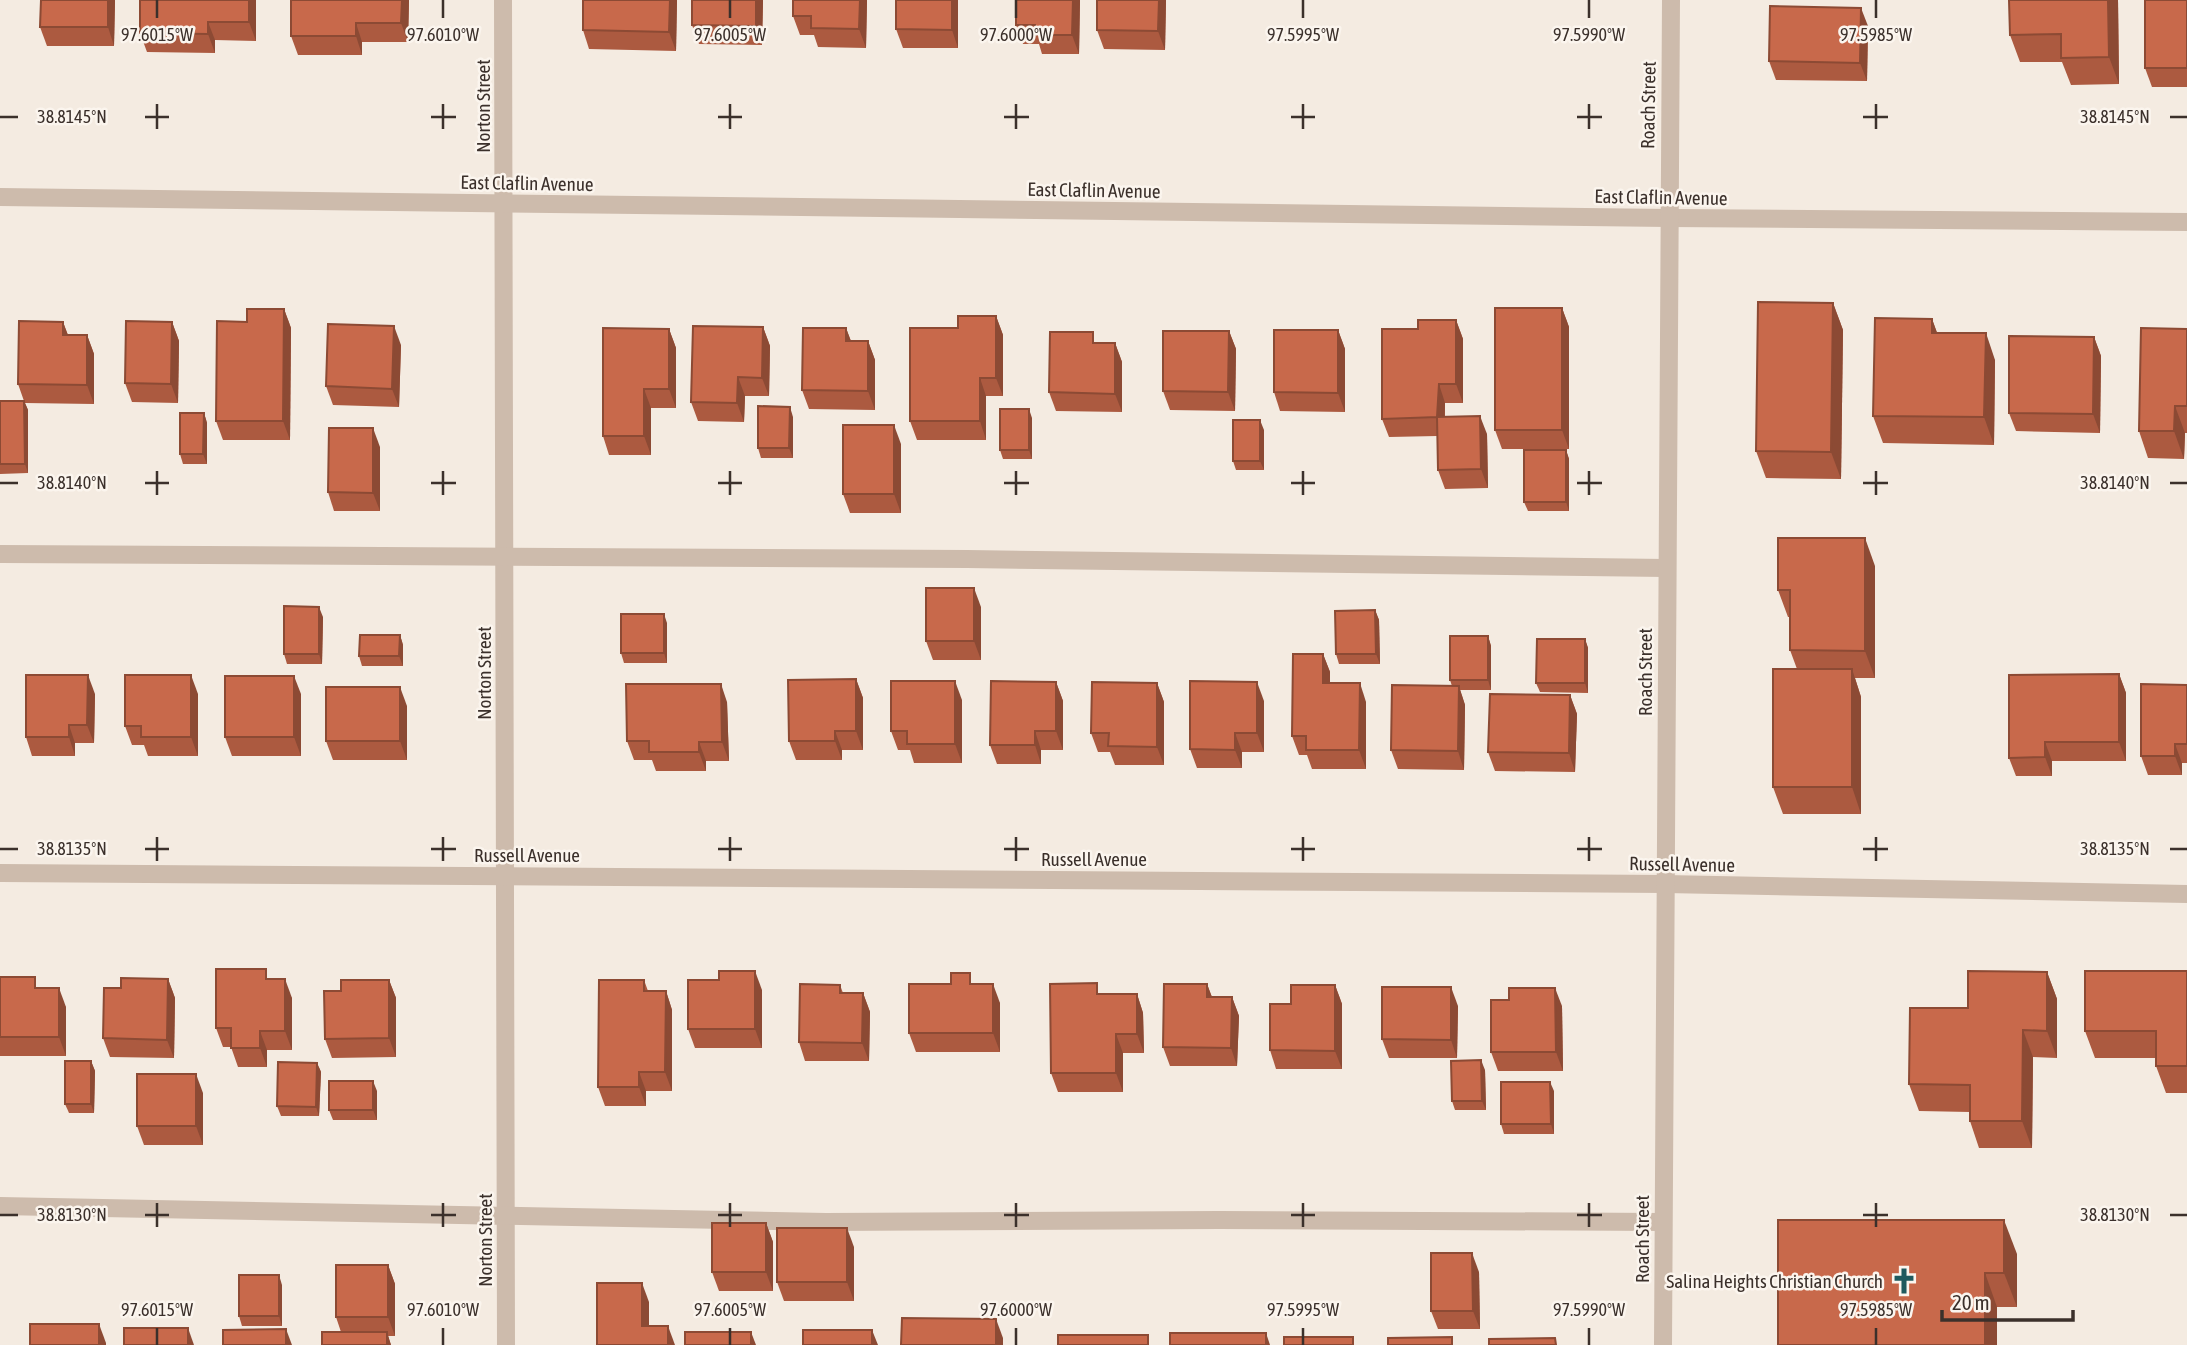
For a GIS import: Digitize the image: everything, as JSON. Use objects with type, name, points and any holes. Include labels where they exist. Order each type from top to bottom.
[{"type":"street","name":"Norton Street","points":[[503,0],[506,1345]]},
{"type":"street","name":"Roach Street","points":[[1662,1345],[1671,0]]},
{"type":"street","name":"East Claflin Avenue","points":[[0,197],[2187,222]]},
{"type":"street","points":[[0,554],[505,556],[1666,568]]},
{"type":"street","name":"Russell Avenue","points":[[0,873],[1665,884],[2187,894]]},
{"type":"street","points":[[0,1206],[826,1222],[1663,1222]]},
{"type":"building","points":[[41,0],[108,0],[108,27],[40,27]]},
{"type":"building","points":[[140,0],[249,0],[249,22],[208,22],[208,34],[140,33]]},
{"type":"building","points":[[291,0],[402,0],[401,23],[356,23],[356,36],[291,36]]},
{"type":"building","points":[[583,0],[670,0],[669,32],[583,30]]},
{"type":"building","points":[[692,0],[756,0],[756,26],[692,25]]},
{"type":"building","points":[[793,0],[860,0],[859,29],[811,28],[811,16],[793,16]]},
{"type":"building","points":[[896,0],[952,0],[952,30],[896,29]]},
{"type":"building","points":[[1016,0],[1073,0],[1072,35],[1035,35],[1035,25],[1016,25]]},
{"type":"building","points":[[1097,0],[1159,0],[1158,31],[1097,30]]},
{"type":"building","points":[[2009,0],[2108,0],[2109,57],[2061,58],[2061,34],[2010,35]]},
{"type":"building","points":[[2145,0],[2187,0],[2187,68],[2145,68]]},
{"type":"building","points":[[1770,6],[1861,8],[1860,63],[1769,61]]},
{"type":"building","points":[[1758,302],[1833,303],[1831,452],[1756,451]]},
{"type":"building","points":[[1495,308],[1562,308],[1562,430],[1495,430]]},
{"type":"building","points":[[247,309],[284,309],[283,421],[216,421],[217,321],[247,322]]},
{"type":"building","points":[[958,316],[996,316],[996,378],[980,378],[980,421],[910,421],[910,328],[958,328]]},
{"type":"building","points":[[1875,318],[1932,319],[1932,333],[1986,333],[1984,417],[1873,416]]},
{"type":"building","points":[[1418,320],[1456,320],[1456,384],[1439,384],[1437,417],[1382,419],[1382,329],[1418,329]]},
{"type":"building","points":[[19,321],[63,322],[63,335],[87,335],[87,385],[18,384]]},
{"type":"building","points":[[126,321],[172,322],[171,384],[125,383]]},
{"type":"building","points":[[328,324],[394,326],[392,389],[326,386]]},
{"type":"building","points":[[693,326],[763,327],[762,378],[738,377],[737,403],[691,402]]},
{"type":"building","points":[[603,328],[669,329],[669,389],[644,389],[644,436],[603,436]]},
{"type":"building","points":[[803,328],[846,328],[846,341],[868,341],[868,391],[802,390]]},
{"type":"building","points":[[2141,328],[2187,329],[2187,406],[2175,406],[2174,431],[2139,431]]},
{"type":"building","points":[[1274,330],[1338,330],[1338,393],[1274,392]]},
{"type":"building","points":[[1163,331],[1229,331],[1228,392],[1163,391]]},
{"type":"building","points":[[1050,332],[1093,332],[1093,343],[1115,343],[1115,394],[1049,392]]},
{"type":"building","points":[[2009,336],[2094,337],[2093,414],[2009,413]]},
{"type":"building","points":[[0,401],[24,401],[25,464],[0,464]]},
{"type":"building","points":[[758,406],[790,407],[789,448],[758,448]]},
{"type":"building","points":[[1000,409],[1029,409],[1029,450],[1000,450]]},
{"type":"building","points":[[180,413],[204,413],[203,454],[180,454]]},
{"type":"building","points":[[1480,416],[1481,469],[1438,470],[1437,417]]},
{"type":"building","points":[[1233,420],[1260,420],[1260,461],[1233,461]]},
{"type":"building","points":[[843,425],[894,425],[894,494],[843,494]]},
{"type":"building","points":[[329,428],[373,428],[373,493],[328,492]]},
{"type":"building","points":[[1524,450],[1566,450],[1566,502],[1524,502]]},
{"type":"building","points":[[1778,538],[1865,538],[1865,651],[1790,650],[1790,590],[1778,590]]},
{"type":"building","points":[[926,588],[974,588],[974,641],[926,641]]},
{"type":"building","points":[[284,606],[319,607],[319,654],[284,654]]},
{"type":"building","points":[[1375,610],[1376,654],[1336,654],[1335,611]]},
{"type":"building","points":[[621,614],[664,614],[664,653],[621,653]]},
{"type":"building","points":[[360,635],[400,635],[399,656],[359,656]]},
{"type":"building","points":[[1450,636],[1488,636],[1488,680],[1450,680]]},
{"type":"building","points":[[1537,639],[1585,639],[1585,683],[1536,683]]},
{"type":"building","points":[[1293,654],[1323,654],[1323,683],[1360,683],[1359,750],[1306,750],[1306,736],[1292,736]]},
{"type":"building","points":[[1773,669],[1852,669],[1852,787],[1773,787]]},
{"type":"building","points":[[2119,674],[2119,742],[2045,742],[2045,757],[2009,758],[2009,675]]},
{"type":"building","points":[[26,675],[88,675],[87,725],[69,725],[69,737],[26,737]]},
{"type":"building","points":[[125,675],[191,675],[191,737],[141,737],[141,726],[125,726]]},
{"type":"building","points":[[225,676],[294,676],[294,737],[225,737]]},
{"type":"building","points":[[856,679],[856,731],[835,731],[835,741],[789,741],[788,680]]},
{"type":"building","points":[[891,681],[955,681],[955,744],[907,744],[907,731],[891,731]]},
{"type":"building","points":[[991,681],[1056,682],[1056,731],[1035,731],[1035,745],[990,745]]},
{"type":"building","points":[[1190,681],[1257,682],[1257,733],[1235,733],[1235,750],[1190,749]]},
{"type":"building","points":[[1092,682],[1157,683],[1157,747],[1108,746],[1109,733],[1091,733]]},
{"type":"building","points":[[626,684],[721,684],[722,742],[699,742],[699,752],[649,752],[649,741],[627,741]]},
{"type":"building","points":[[2141,684],[2187,685],[2187,744],[2175,744],[2175,756],[2141,756]]},
{"type":"building","points":[[1392,685],[1459,686],[1458,751],[1391,750]]},
{"type":"building","points":[[326,687],[400,687],[400,741],[326,741]]},
{"type":"building","points":[[1490,694],[1570,695],[1569,753],[1488,752]]},
{"type":"building","points":[[216,969],[266,969],[266,979],[285,979],[285,1031],[260,1031],[260,1048],[231,1048],[231,1028],[216,1028]]},
{"type":"building","points":[[719,971],[755,971],[755,1029],[688,1029],[688,980],[719,980]]},
{"type":"building","points":[[1968,971],[2047,972],[2047,1031],[2023,1030],[2022,1121],[1970,1121],[1970,1085],[1909,1084],[1910,1008],[1968,1008]]},
{"type":"building","points":[[2085,971],[2187,971],[2187,1066],[2156,1066],[2156,1031],[2085,1031]]},
{"type":"building","points":[[951,973],[970,973],[970,984],[993,984],[993,1033],[909,1033],[909,984],[951,984]]},
{"type":"building","points":[[0,977],[35,977],[35,988],[59,988],[59,1037],[0,1037]]},
{"type":"building","points":[[121,978],[168,979],[167,1040],[103,1038],[104,988],[121,988]]},
{"type":"building","points":[[341,980],[389,980],[389,1038],[325,1039],[324,991],[341,991]]},
{"type":"building","points":[[599,980],[644,980],[644,991],[666,991],[665,1072],[639,1072],[639,1087],[598,1087]]},
{"type":"building","points":[[1097,983],[1097,994],[1137,994],[1137,1034],[1116,1034],[1116,1073],[1051,1073],[1050,984]]},
{"type":"building","points":[[800,984],[840,985],[840,993],[863,993],[862,1043],[799,1042]]},
{"type":"building","points":[[1164,984],[1207,984],[1207,997],[1232,997],[1231,1048],[1163,1047]]},
{"type":"building","points":[[1291,985],[1335,985],[1335,1051],[1270,1050],[1270,1004],[1291,1004]]},
{"type":"building","points":[[1382,987],[1451,987],[1451,1040],[1382,1039]]},
{"type":"building","points":[[1509,988],[1555,988],[1556,1052],[1491,1052],[1491,1000],[1509,1000]]},
{"type":"building","points":[[1481,1060],[1482,1101],[1452,1101],[1451,1061]]},
{"type":"building","points":[[65,1061],[91,1061],[91,1104],[65,1104]]},
{"type":"building","points":[[278,1062],[317,1063],[316,1107],[277,1106]]},
{"type":"building","points":[[137,1074],[196,1074],[196,1126],[137,1126]]},
{"type":"building","points":[[329,1081],[373,1081],[373,1110],[329,1110]]},
{"type":"building","points":[[1501,1082],[1550,1082],[1551,1124],[1501,1124]]},
{"type":"building","name":"Salina Heights Christian Church","points":[[1778,1220],[2004,1220],[2004,1273],[1985,1273],[1985,1345],[1778,1345]]},
{"type":"building","points":[[712,1223],[766,1223],[766,1272],[712,1272]]},
{"type":"building","points":[[777,1228],[847,1228],[847,1282],[777,1282]]},
{"type":"building","points":[[1431,1253],[1472,1253],[1473,1311],[1431,1311]]},
{"type":"building","points":[[336,1265],[388,1265],[388,1317],[336,1317]]},
{"type":"building","points":[[239,1275],[279,1275],[279,1316],[239,1316]]},
{"type":"building","points":[[597,1283],[642,1283],[642,1326],[668,1326],[668,1345],[597,1345]]},
{"type":"building","points":[[902,1318],[996,1319],[996,1345],[901,1345]]},
{"type":"building","points":[[30,1324],[99,1324],[99,1345],[30,1345]]},
{"type":"building","points":[[124,1328],[188,1328],[188,1345],[124,1345]]},
{"type":"building","points":[[286,1329],[286,1345],[223,1345],[223,1330]]},
{"type":"building","points":[[803,1330],[872,1330],[872,1345],[803,1345]]},
{"type":"building","points":[[322,1332],[387,1332],[387,1345],[322,1345]]},
{"type":"building","points":[[685,1332],[751,1332],[751,1345],[685,1345]]},
{"type":"building","points":[[1170,1333],[1266,1333],[1266,1345],[1170,1345]]},
{"type":"building","points":[[1058,1335],[1148,1335],[1148,1345],[1058,1345]]},
{"type":"building","points":[[1284,1337],[1353,1337],[1353,1345],[1284,1345]]},
{"type":"building","points":[[1452,1337],[1452,1345],[1388,1345],[1388,1338]]},
{"type":"building","points":[[1555,1338],[1556,1345],[1489,1345],[1489,1339]]},
{"type":"place","name":"Salina Heights Christian Church","points":[[1904,1281]]}]
